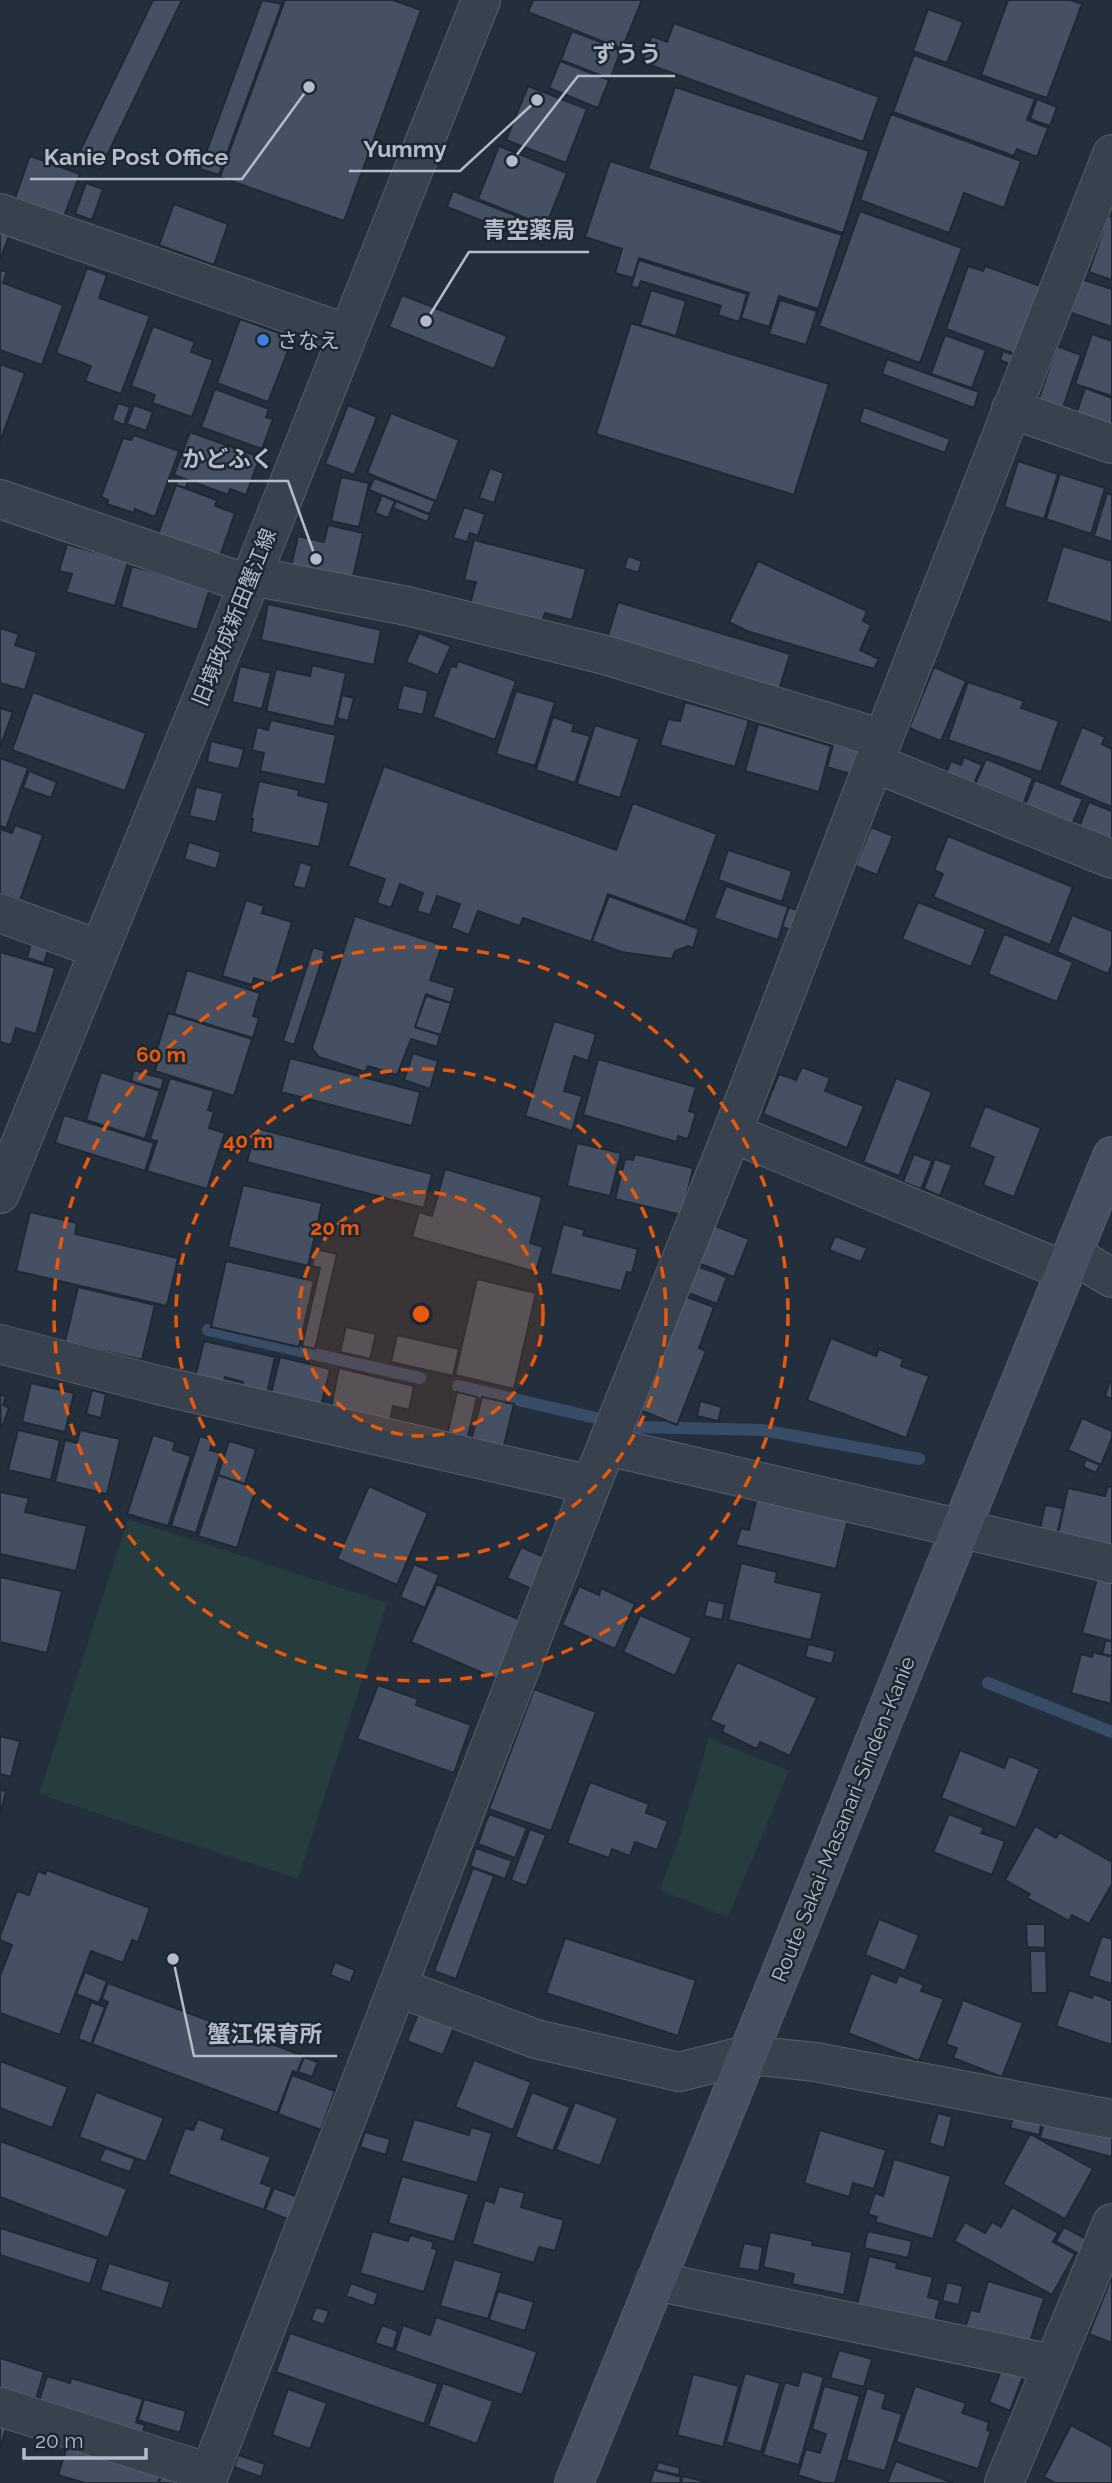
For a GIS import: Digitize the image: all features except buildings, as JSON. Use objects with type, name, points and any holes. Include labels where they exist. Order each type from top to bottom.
[{"type":"main road","name":"Route Sakai-Masanari-Sinden-Kanie","points":[[574,2483],[1112,1156]]},
{"type":"street","name":"旧境政成新田蟹江線","points":[[0,1195],[98,948],[250,580],[481,0]]},
{"type":"street","points":[[0,2407],[208,2478],[591,1485],[732,1133],[878,751],[1112,154]]},
{"type":"street","points":[[0,213],[348,334]]},
{"type":"street","points":[[1011,410],[1112,444]]},
{"type":"street","points":[[0,499],[250,580],[407,606],[605,655],[878,751],[1112,859]]},
{"type":"street","points":[[0,914],[98,948]]},
{"type":"street","points":[[732,1133],[1112,1278]]},
{"type":"street","points":[[0,1344],[158,1385],[591,1485]]},
{"type":"street","points":[[607,1446],[1112,1564]]},
{"type":"street","points":[[397,1987],[536,2039],[679,2072],[747,2055],[816,2062],[1112,2119]]},
{"type":"street","points":[[1004,2483],[1112,2223]]},
{"type":"street","points":[[656,2281],[1053,2364]]},
{"type":"green space","points":[[128,1519],[387,1603],[298,1879],[39,1794]]},
{"type":"green space","points":[[709,1738],[789,1771],[728,1917],[660,1890],[679,1839]]},
{"type":"waterway","points":[[208,1330],[420,1378]]},
{"type":"waterway","points":[[458,1386],[596,1418]]},
{"type":"waterway","points":[[636,1427],[762,1430],[919,1459]]},
{"type":"waterway","points":[[988,1683],[1112,1732]]},
{"type":"place","name":"Kanie Post Office","points":[[309,87]]},
{"type":"place","name":"Yummy","points":[[537,100]]},
{"type":"place","name":"ずうう","points":[[512,161]]},
{"type":"place","name":"青空薬局","points":[[426,321]]},
{"type":"place","name":"さなえ","points":[[263,340]]},
{"type":"place","name":"かどふく","points":[[316,559]]},
{"type":"place","name":"蟹江保育所","points":[[173,1959]]}]
